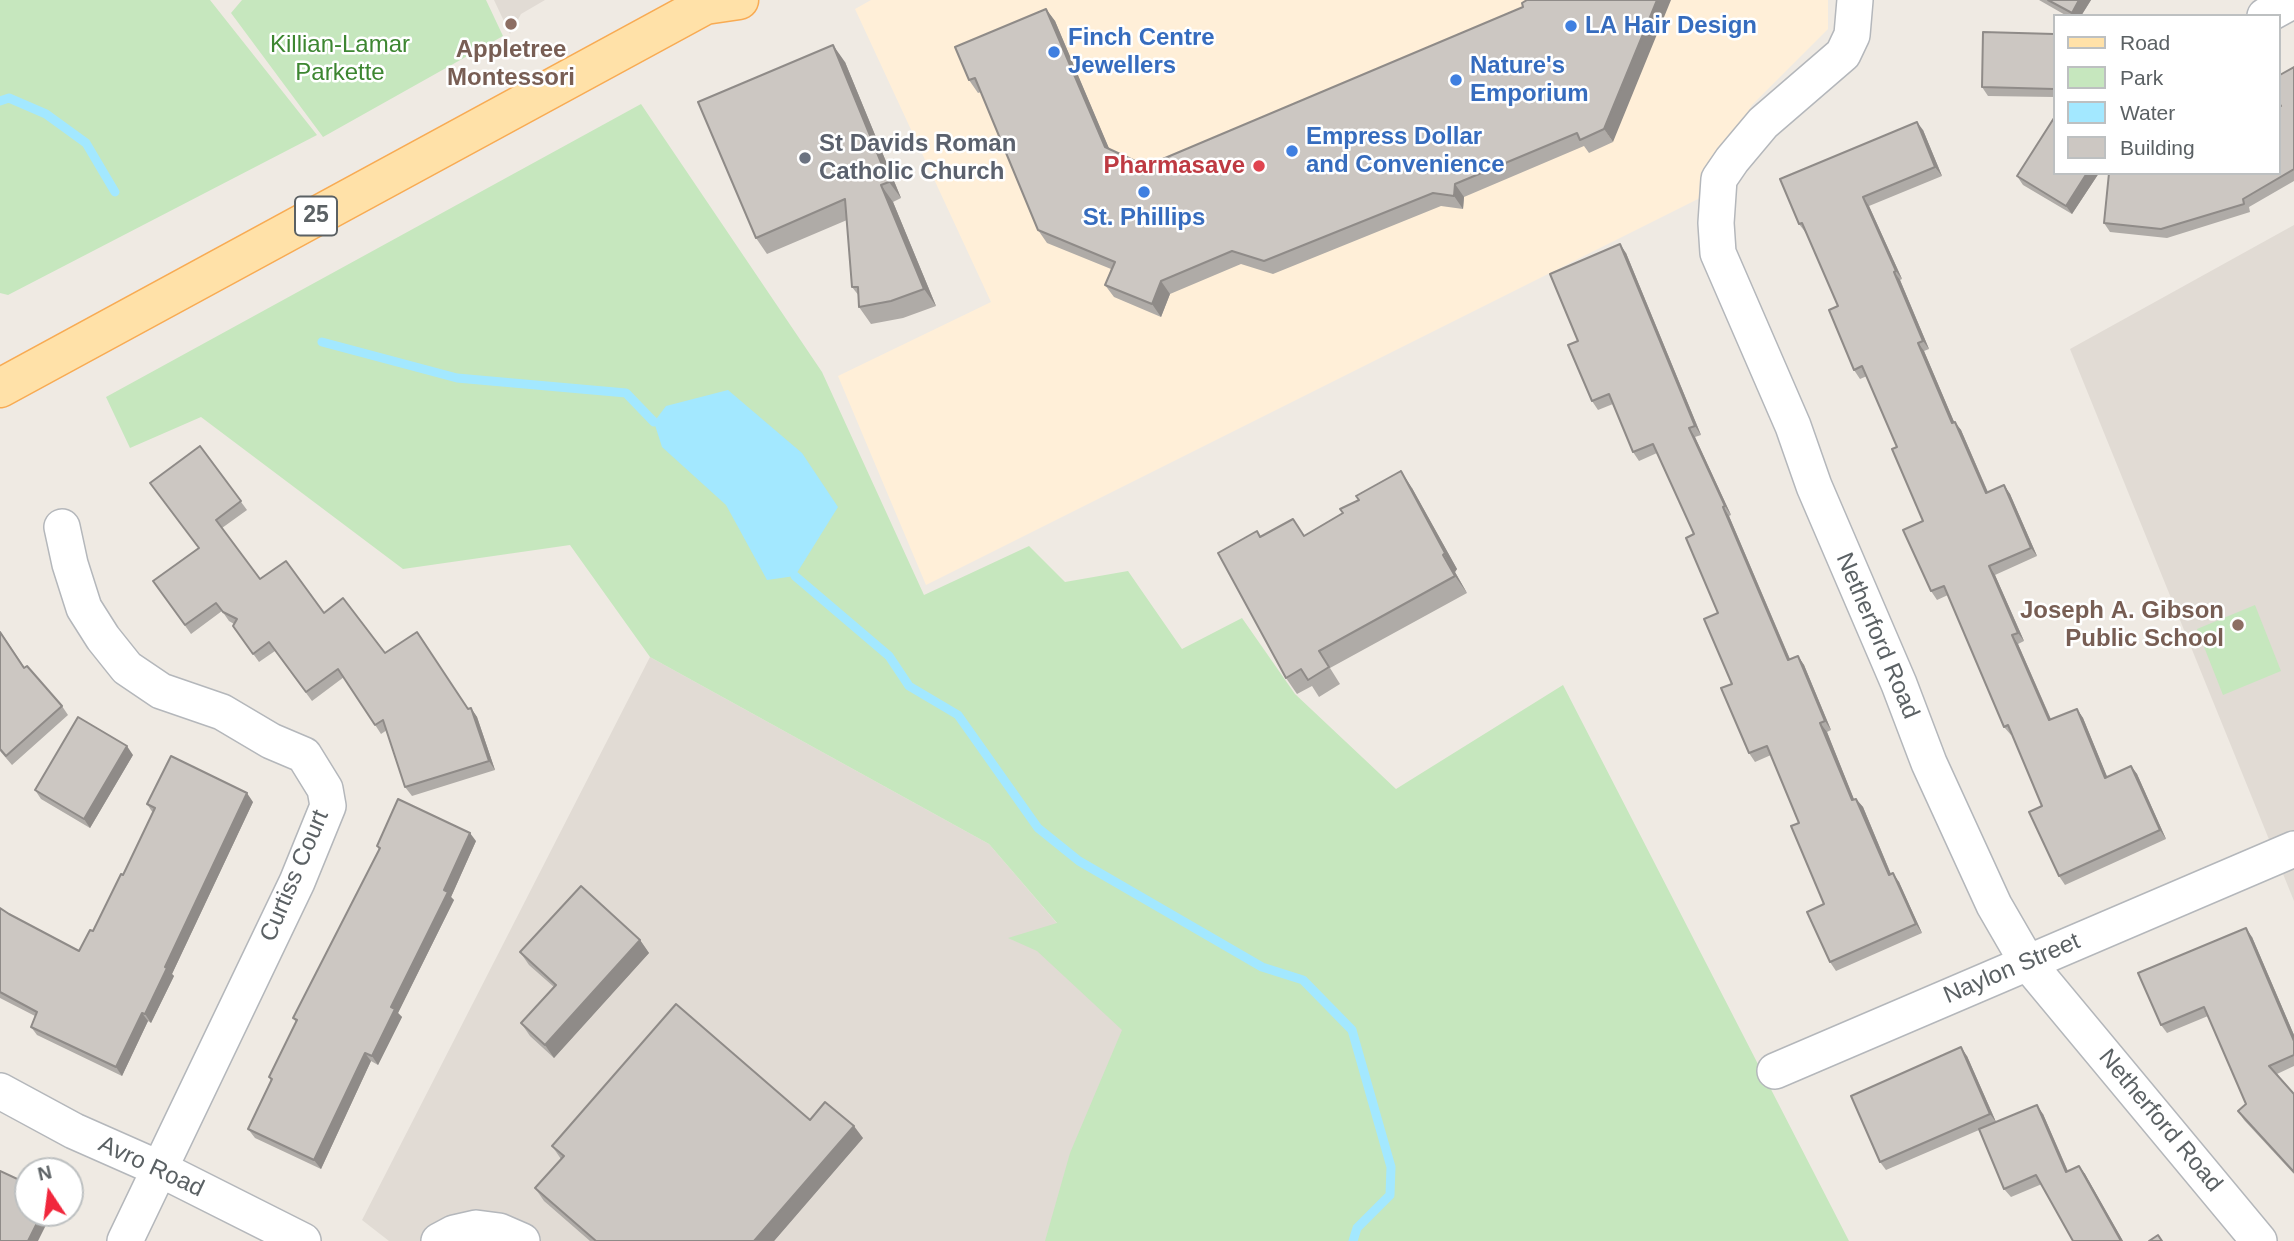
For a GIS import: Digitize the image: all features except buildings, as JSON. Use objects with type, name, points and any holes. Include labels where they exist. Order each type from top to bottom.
[{"type":"main road","name":"25","points":[[0,388],[717,2]]},
{"type":"street","name":"Netherford Road","points":[[1855,0],[1852,35],[1843,54],[1763,122],[1719,179],[1717,253],[1783,402],[1814,486],[1899,684],[1929,763],[1994,905],[2027,962],[2259,1241]]},
{"type":"street","points":[[2269,14],[2294,0]]},
{"type":"street","name":"Curtiss Court","points":[[62,527],[84,608],[127,668],[161,691],[222,712],[271,741],[304,755],[325,789],[328,806],[297,882],[160,1169]]},
{"type":"street","name":"Naylon Street","points":[[1775,1072],[2294,849]]},
{"type":"street","name":"Avro Road","points":[[0,1091],[74,1131],[160,1169],[303,1241]]},
{"type":"street","points":[[125,1241],[160,1169]]},
{"type":"street","points":[[439,1241],[454,1233],[476,1228],[499,1231],[522,1241]]},
{"type":"shaded area","name":"Appletree Montessori","points":[[494,0],[545,0],[521,14],[510,34]]},
{"type":"shaded area","points":[[871,0],[1828,0],[1828,29],[1752,105],[1698,199],[926,585],[838,376],[991,302],[855,9]]},
{"type":"shaded area","name":"Joseph A. Gibson Public School","points":[[2294,225],[2294,901],[2070,349]]},
{"type":"shaded area","points":[[650,657],[989,844],[1151,1033],[1076,1241],[389,1241],[362,1220]]},
{"type":"green space","points":[[0,0],[210,0],[317,135],[8,295],[0,293]]},
{"type":"green space","name":"Killian-Lamar Parkette","points":[[242,0],[486,0],[503,36],[323,137],[231,13]]},
{"type":"green space","points":[[641,104],[822,372],[924,595],[1029,546],[1065,582],[1128,571],[1182,649],[1242,618],[1295,694],[1396,789],[1563,685],[1849,1241],[1045,1241],[1070,1153],[1122,1030],[1037,951],[1008,938],[1057,923],[989,844],[650,657],[570,545],[403,569],[201,417],[130,448],[106,397]]},
{"type":"green space","points":[[2255,605],[2281,671],[2223,695],[2197,629]]},
{"type":"water","points":[[728,390],[802,453],[838,507],[795,576],[767,580],[726,505],[662,447],[654,422],[666,406]]},
{"type":"waterway","points":[[0,101],[9,98],[46,114],[86,143],[115,192]]},
{"type":"waterway","points":[[322,342],[457,378],[626,393],[654,422]]},
{"type":"waterway","points":[[795,576],[889,656],[909,686],[958,715],[1038,828],[1079,861],[1262,967],[1303,980],[1352,1030],[1391,1167],[1390,1195],[1357,1228],[1353,1241]]},
{"type":"place","name":"Appletree Montessori","points":[[511,24]]},
{"type":"place","name":"LA Hair Design","points":[[1571,26]]},
{"type":"place","name":"Finch Centre Jewellers","points":[[1054,52]]},
{"type":"place","name":"Nature's Emporium","points":[[1456,80]]},
{"type":"place","name":"Empress Dollar and Convenience","points":[[1292,151]]},
{"type":"place","name":"St Davids Roman Catholic Church","points":[[805,158]]},
{"type":"place","name":"Pharmasave","points":[[1259,166]]},
{"type":"place","name":"St. Phillips","points":[[1144,192]]},
{"type":"place","name":"Joseph A. Gibson Public School","points":[[2238,625]]}]
